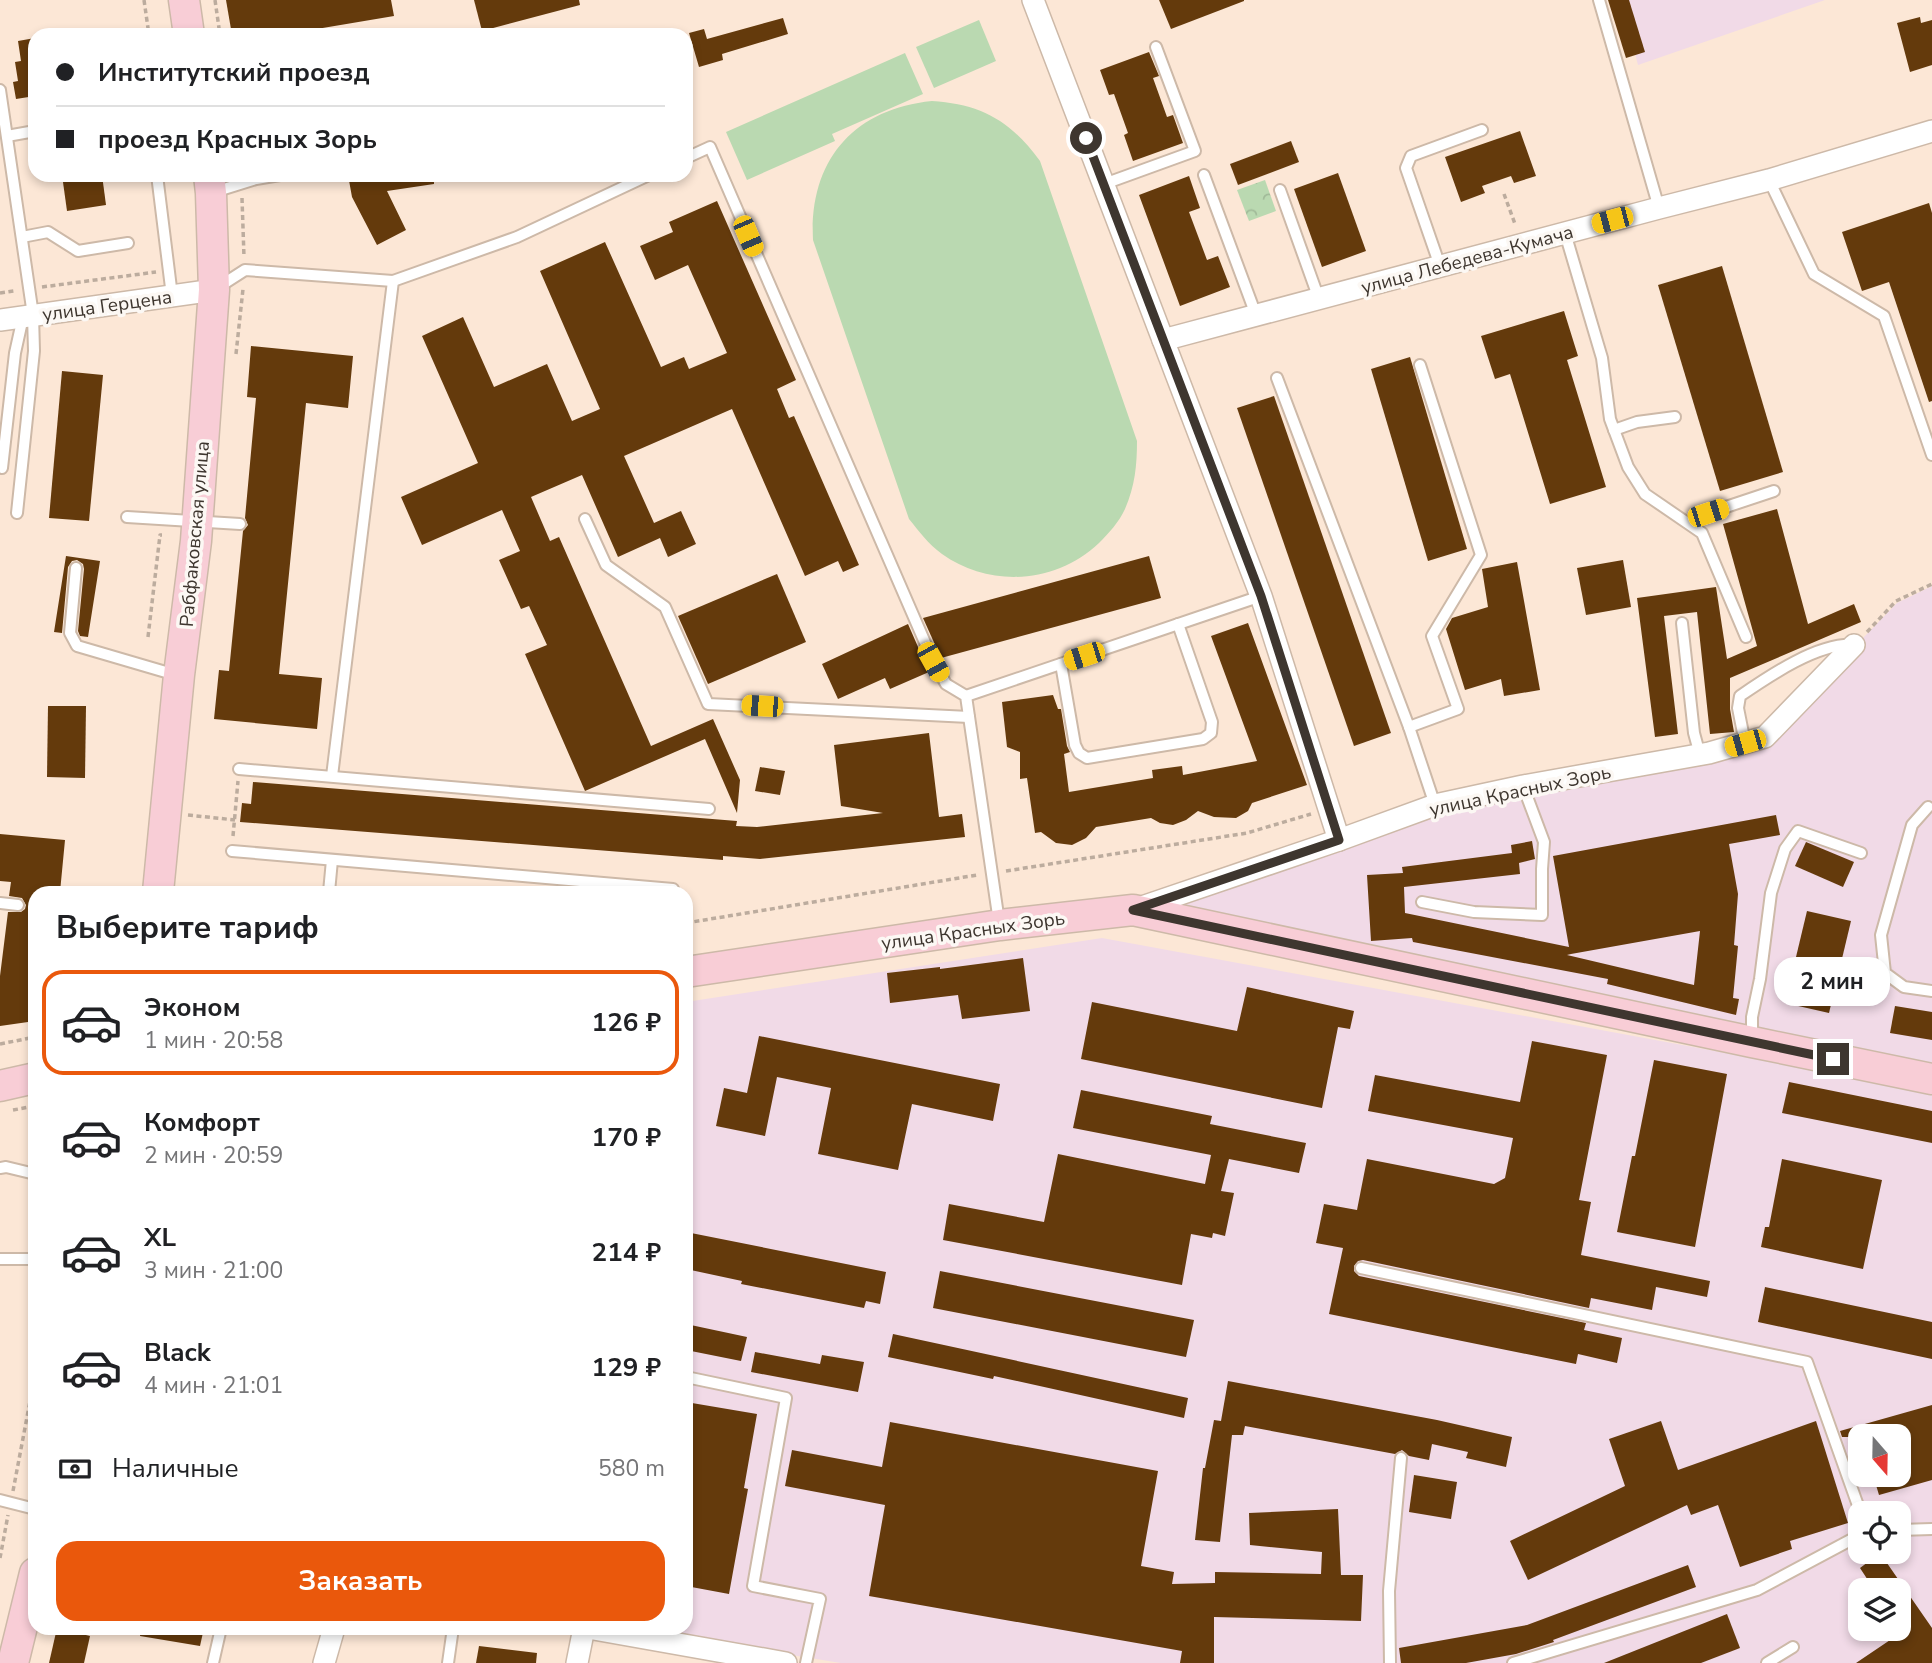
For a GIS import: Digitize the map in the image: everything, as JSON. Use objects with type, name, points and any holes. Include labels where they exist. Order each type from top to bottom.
[{"type":"street","points":[[184,0],[188,28]]},
{"type":"street","points":[[1033,0],[1261,596],[1339,840]]},
{"type":"street","name":"улица Лебедева-Кумача","points":[[1163,340],[1769,180],[1932,131]]},
{"type":"street","name":"Рабфаковская улица","points":[[159,886],[197,522],[214,290],[210,184]]},
{"type":"street","name":"улица Герцена","points":[[0,320],[214,290]]},
{"type":"street","name":"улица Красных Зорь","points":[[693,971],[999,925],[1133,910],[1435,805],[1523,786],[1700,755],[1745,743],[1765,737],[1854,645]]},
{"type":"street","points":[[1133,910],[1932,1079]]},
{"type":"street","points":[[6,1098],[28,1083]]},
{"type":"street","points":[[13,1663],[28,1602]]},
{"type":"street","points":[[324,1663],[332,1635]]},
{"type":"street","points":[[577,1663],[584,1635]]},
{"type":"street","points":[[620,1635],[698,1651],[786,1663]]},
{"type":"lane","points":[[1599,0],[1659,208]]},
{"type":"lane","points":[[1104,184],[1195,151],[1156,47]]},
{"type":"lane","points":[[0,90],[22,237],[28,316],[34,351],[17,513]]},
{"type":"lane","points":[[1440,266],[1406,167],[1410,156],[1482,130]]},
{"type":"lane","points":[[7,136],[28,132]]},
{"type":"lane","points":[[693,155],[710,147],[933,662],[946,684],[953,690],[966,696],[1261,596]]},
{"type":"lane","points":[[0,177],[13,175]]},
{"type":"lane","points":[[1204,175],[1256,316]]},
{"type":"lane","points":[[1769,180],[1814,274],[1884,316],[1932,455]]},
{"type":"lane","points":[[159,182],[172,296]]},
{"type":"lane","points":[[210,184],[228,182]]},
{"type":"lane","points":[[214,290],[245,270],[393,281],[517,237],[634,182]]},
{"type":"lane","points":[[1280,190],[1319,299]]},
{"type":"lane","points":[[22,237],[48,232],[78,251],[128,243]]},
{"type":"lane","points":[[1565,233],[1602,358],[1614,430],[1628,467],[1645,494],[1702,533],[1746,637]]},
{"type":"lane","points":[[332,776],[393,281]]},
{"type":"lane","points":[[2,468],[15,353],[28,316]]},
{"type":"lane","points":[[1409,727],[1458,709],[1432,636],[1481,555],[1420,365]]},
{"type":"lane","points":[[1277,378],[1409,727],[1435,805]]},
{"type":"lane","points":[[1614,430],[1637,422],[1675,417]]},
{"type":"lane","points":[[1693,526],[1708,513],[1774,491]]},
{"type":"lane","points":[[127,517],[240,524]]},
{"type":"lane","points":[[586,519],[606,565],[665,607],[708,704],[969,717]]},
{"type":"lane","points":[[76,568],[70,633],[77,646],[179,675]]},
{"type":"lane","points":[[1682,623],[1694,733],[1700,755]]},
{"type":"lane","points":[[1061,664],[1075,745],[1083,756],[1087,758],[1203,739],[1211,733],[1212,722],[1178,624]]},
{"type":"lane","points":[[1745,743],[1738,708],[1740,695],[1788,665],[1840,644],[1854,645]]},
{"type":"lane","points":[[966,696],[999,925]]},
{"type":"lane","points":[[239,769],[709,809]]},
{"type":"lane","points":[[1422,902],[1474,912],[1542,915],[1544,842],[1523,786]]},
{"type":"lane","points":[[1928,807],[1912,825],[1881,935],[1885,973],[1904,987],[1932,991]]},
{"type":"lane","points":[[1752,1042],[1752,1017],[1760,979],[1770,893],[1785,849],[1798,831],[1861,853]]},
{"type":"lane","points":[[232,852],[638,886]]},
{"type":"lane","points":[[330,886],[332,860]]},
{"type":"lane","points":[[0,903],[18,905]]},
{"type":"lane","points":[[0,1168],[28,1172]]},
{"type":"lane","points":[[0,1259],[28,1259]]},
{"type":"lane","points":[[1361,1268],[1807,1362],[1856,1501]]},
{"type":"lane","points":[[693,1378],[786,1398],[753,1586],[820,1599],[806,1663]]},
{"type":"lane","points":[[1391,1663],[1390,1591],[1401,1458]]},
{"type":"lane","points":[[5,1501],[28,1507]]},
{"type":"lane","points":[[1911,1530],[1932,1529]]},
{"type":"lane","points":[[1513,1663],[1757,1590],[1848,1541]]},
{"type":"lane","points":[[213,1663],[219,1635]]},
{"type":"lane","points":[[448,1663],[452,1635]]},
{"type":"lane","points":[[1767,1663],[1793,1647]]},
{"type":"path","points":[[144,0],[148,28]]},
{"type":"path","points":[[215,0],[219,28]]},
{"type":"path","points":[[1504,194],[1515,224]]},
{"type":"path","points":[[1854,645],[1896,601],[1932,584]]},
{"type":"path","points":[[232,852],[239,769]]},
{"type":"path","points":[[693,922],[1247,833],[1329,809]]},
{"type":"path","points":[[188,815],[235,820]]},
{"type":"path","points":[[0,1044],[28,1038]]},
{"type":"path","points":[[6,1098],[28,1104]]},
{"type":"path","points":[[0,1558],[5,1501],[28,1404]]},
{"type":"shaded area","points":[[1621,0],[1825,0],[1638,65]]},
{"type":"shaded area","points":[[1932,586],[1932,1076],[1140,910],[1436,806],[1765,739],[1897,603]]},
{"type":"shaded area","points":[[1102,938],[1932,1091],[1932,1663],[841,1663],[667,1635],[693,1635],[693,1001]]},
{"type":"green space","points":[[979,20],[996,61],[934,88],[916,47]]},
{"type":"green space","points":[[905,53],[923,94],[832,134],[835,141],[747,180],[726,132]]},
{"type":"green space","points":[[932,101],[965,106],[993,117],[1018,135],[1040,161],[1137,441],[1133,484],[1117,523],[1082,557],[1043,573],[1022,577],[1001,576],[961,565],[937,550],[909,519],[813,240],[819,186],[828,163],[841,144],[880,115],[904,106]]},
{"type":"green space","points":[[1265,180],[1276,211],[1249,221],[1237,190]]},
{"type":"building","points":[[226,0],[391,0],[394,16],[323,28],[231,28]]},
{"type":"building","points":[[474,0],[579,0],[580,5],[493,28],[481,28]]},
{"type":"building","points":[[1159,0],[1244,0],[1244,1],[1171,29]]},
{"type":"building","points":[[1608,0],[1629,0],[1645,52],[1626,58]]},
{"type":"building","points":[[1920,17],[1921,23],[1932,20],[1932,65],[1910,72],[1897,23]]},
{"type":"building","points":[[783,18],[788,34],[722,54],[723,60],[699,67],[693,47],[693,32],[704,29],[707,39]]},
{"type":"building","points":[[28,39],[28,97],[16,99],[13,82],[18,81],[15,62],[21,61],[18,41]]},
{"type":"building","points":[[1149,52],[1159,76],[1153,78],[1167,117],[1173,115],[1183,143],[1133,161],[1124,135],[1128,133],[1114,94],[1109,95],[1100,70]]},
{"type":"building","points":[[1520,131],[1536,176],[1514,183],[1511,176],[1482,186],[1485,193],[1461,202],[1445,157]]},
{"type":"building","points":[[1291,141],[1299,162],[1238,185],[1230,164]]},
{"type":"building","points":[[1338,173],[1366,251],[1322,267],[1294,189]]},
{"type":"building","points":[[1189,176],[1200,208],[1189,212],[1207,260],[1218,256],[1230,287],[1180,306],[1139,195]]},
{"type":"building","points":[[63,182],[103,182],[106,205],[67,211]]},
{"type":"building","points":[[349,182],[434,182],[387,191],[406,230],[377,245],[352,197]]},
{"type":"building","points":[[717,201],[796,380],[777,389],[789,418],[794,416],[859,565],[843,572],[838,561],[805,576],[732,409],[624,456],[654,523],[681,511],[696,544],[668,557],[660,538],[618,557],[582,475],[531,497],[550,541],[559,537],[651,746],[713,719],[740,780],[737,813],[705,739],[585,791],[525,654],[547,645],[529,606],[521,609],[499,560],[520,551],[502,510],[422,545],[401,497],[478,463],[422,336],[463,317],[494,387],[547,364],[572,421],[600,409],[540,271],[605,242],[661,367],[684,357],[689,369],[727,353],[688,265],[655,280],[640,246],[673,232],[669,222]]},
{"type":"building","points":[[1929,203],[1932,213],[1932,401],[1929,402],[1889,282],[1862,291],[1842,232]]},
{"type":"building","points":[[1722,266],[1783,472],[1720,491],[1658,285]]},
{"type":"building","points":[[1564,311],[1578,356],[1567,360],[1606,487],[1550,504],[1510,374],[1495,379],[1481,336]]},
{"type":"building","points":[[251,346],[353,356],[348,408],[306,403],[279,674],[322,678],[317,729],[214,719],[219,670],[229,671],[243,531],[248,525],[245,518],[256,398],[247,397]]},
{"type":"building","points":[[1410,357],[1467,549],[1428,561],[1371,369]]},
{"type":"building","points":[[62,371],[103,375],[89,521],[49,518]]},
{"type":"building","points":[[1274,396],[1391,733],[1354,746],[1237,408]]},
{"type":"building","points":[[1777,509],[1808,624],[1854,604],[1861,622],[1730,678],[1730,709],[1734,732],[1710,734],[1697,612],[1664,616],[1678,734],[1655,737],[1637,598],[1716,587],[1727,659],[1757,646],[1723,524]]},
{"type":"building","points":[[66,556],[100,561],[88,637],[80,636],[78,631],[84,569],[83,564],[77,560],[72,561],[68,567],[62,633],[54,632]]},
{"type":"building","points":[[1149,556],[1161,598],[941,658],[923,618]]},
{"type":"building","points":[[1623,560],[1631,607],[1586,615],[1577,568]]},
{"type":"building","points":[[1517,562],[1540,690],[1504,696],[1501,679],[1465,690],[1446,629],[1452,618],[1488,607],[1482,569]]},
{"type":"building","points":[[777,574],[806,642],[708,684],[678,616]]},
{"type":"building","points":[[1248,623],[1307,785],[1252,803],[1248,811],[1236,818],[1214,817],[1198,811],[1173,825],[1151,818],[1096,827],[1086,838],[1072,845],[1056,843],[1041,832],[1035,833],[1027,778],[1020,779],[1020,752],[1007,747],[1002,702],[1053,695],[1058,709],[1061,709],[1070,752],[1064,754],[1069,792],[1153,778],[1152,770],[1182,766],[1183,775],[1257,761],[1211,636]]},
{"type":"building","points":[[908,624],[929,672],[890,689],[885,678],[838,699],[822,664]]},
{"type":"building","points":[[48,706],[86,706],[85,778],[47,777]]},
{"type":"building","points":[[929,733],[939,817],[962,814],[965,837],[760,859],[723,856],[723,860],[240,822],[242,803],[251,804],[253,782],[737,821],[736,826],[757,827],[883,813],[841,806],[834,745]]},
{"type":"building","points":[[760,767],[785,771],[780,795],[755,791]]},
{"type":"building","points":[[1776,815],[1780,835],[1729,844],[1738,894],[1734,945],[1738,946],[1733,998],[1739,999],[1736,1015],[1607,984],[1608,979],[1413,942],[1412,938],[1371,941],[1367,875],[1403,873],[1402,867],[1512,853],[1511,845],[1532,841],[1535,859],[1519,863],[1520,874],[1404,887],[1405,913],[1569,947],[1553,856]],"holes":[[[1700,931],[1694,985],[1567,955]]]},
{"type":"building","points":[[0,834],[65,840],[61,886],[28,886],[28,1022],[0,1026],[0,976],[8,912],[21,912],[26,905],[22,898],[9,896],[11,882],[0,881]]},
{"type":"building","points":[[1806,842],[1854,862],[1843,887],[1795,866]]},
{"type":"building","points":[[1807,911],[1851,921],[1829,1013],[1785,1003]]},
{"type":"building","points":[[1023,958],[1030,1011],[962,1019],[958,995],[890,1003],[887,973]]},
{"type":"building","points":[[1247,987],[1354,1011],[1350,1029],[1338,1027],[1322,1108],[1081,1059],[1092,1002],[1237,1031]]},
{"type":"building","points":[[1895,1006],[1932,1012],[1932,1040],[1890,1033]]},
{"type":"building","points":[[759,1036],[1000,1084],[993,1121],[912,1104],[898,1170],[818,1154],[831,1088],[777,1077],[765,1136],[716,1126],[724,1088],[747,1093]]},
{"type":"building","points":[[1532,1041],[1607,1055],[1579,1200],[1591,1202],[1581,1255],[1710,1281],[1707,1297],[1656,1287],[1652,1310],[1591,1298],[1589,1308],[1363,1260],[1354,1266],[1354,1271],[1359,1276],[1586,1323],[1584,1330],[1622,1338],[1617,1363],[1578,1354],[1576,1364],[1329,1314],[1343,1248],[1316,1243],[1324,1204],[1357,1210],[1367,1159],[1494,1184],[1505,1178],[1513,1138],[1368,1111],[1375,1075],[1520,1102]]},
{"type":"building","points":[[1654,1060],[1727,1074],[1695,1247],[1617,1232]]},
{"type":"building","points":[[1789,1082],[1932,1111],[1932,1143],[1782,1113]]},
{"type":"building","points":[[1081,1090],[1212,1116],[1210,1124],[1306,1143],[1299,1173],[1229,1159],[1221,1191],[1234,1193],[1225,1236],[1213,1233],[1212,1238],[1191,1234],[1182,1285],[943,1240],[949,1204],[1044,1222],[1058,1154],[1205,1184],[1211,1155],[1073,1128]]},
{"type":"building","points":[[1782,1159],[1882,1180],[1863,1269],[1761,1247],[1765,1227],[1769,1227]]},
{"type":"building","points":[[693,1233],[886,1272],[880,1304],[866,1301],[864,1308],[741,1284],[742,1281],[693,1270]]},
{"type":"building","points":[[940,1271],[1194,1320],[1186,1357],[933,1308]]},
{"type":"building","points":[[1765,1287],[1932,1322],[1932,1359],[1758,1322]]},
{"type":"building","points":[[693,1325],[747,1337],[741,1361],[693,1351]]},
{"type":"building","points":[[893,1334],[1188,1398],[1184,1418],[994,1376],[993,1379],[888,1357]]},
{"type":"building","points":[[755,1352],[820,1364],[822,1355],[864,1362],[858,1392],[751,1372]]},
{"type":"building","points":[[1228,1381],[1437,1420],[1512,1437],[1506,1467],[1466,1458],[1468,1452],[1432,1444],[1429,1460],[1409,1456],[1402,1450],[1395,1454],[1245,1426],[1243,1435],[1232,1435],[1220,1542],[1195,1540],[1203,1468],[1214,1420],[1221,1421]]},
{"type":"building","points":[[693,1403],[757,1414],[744,1488],[748,1489],[729,1594],[693,1587]]},
{"type":"building","points":[[1932,1405],[1932,1480],[1911,1486],[1911,1424],[1865,1424]]},
{"type":"building","points":[[1661,1421],[1678,1470],[1816,1421],[1848,1523],[1790,1541],[1792,1549],[1740,1567],[1718,1505],[1691,1515],[1687,1505],[1528,1580],[1510,1541],[1625,1486],[1609,1439]]},
{"type":"building","points":[[890,1422],[1158,1471],[1141,1566],[1174,1572],[1172,1584],[1215,1583],[1215,1572],[1321,1574],[1322,1552],[1250,1545],[1249,1513],[1338,1509],[1341,1575],[1363,1575],[1361,1621],[1214,1617],[1214,1663],[1180,1663],[1182,1651],[869,1596],[885,1505],[785,1486],[792,1450],[882,1467]]},
{"type":"building","points":[[1848,1429],[1848,1437],[1842,1437],[1840,1431]]},
{"type":"building","points":[[1414,1475],[1457,1482],[1451,1519],[1409,1512]]},
{"type":"building","points":[[1877,1488],[1904,1488],[1879,1495]]},
{"type":"building","points":[[1865,1564],[1888,1564],[1897,1578],[1867,1578],[1860,1568]]},
{"type":"building","points":[[1688,1565],[1696,1587],[1553,1640],[1554,1642],[1516,1654],[1466,1663],[1401,1663],[1399,1648],[1527,1625]]},
{"type":"building","points":[[1911,1598],[1932,1628],[1932,1663],[1856,1663],[1889,1641],[1911,1641]]},
{"type":"building","points":[[1727,1614],[1740,1648],[1701,1663],[1604,1663]]},
{"type":"building","points":[[55,1635],[90,1636],[84,1663],[49,1663]]},
{"type":"building","points":[[140,1635],[202,1635],[200,1646]]},
{"type":"building","points":[[479,1646],[537,1653],[536,1663],[476,1663]]},
{"type":"route","points":[[1086,138],[1261,596],[1339,840],[1133,910],[1833,1059]]}]
